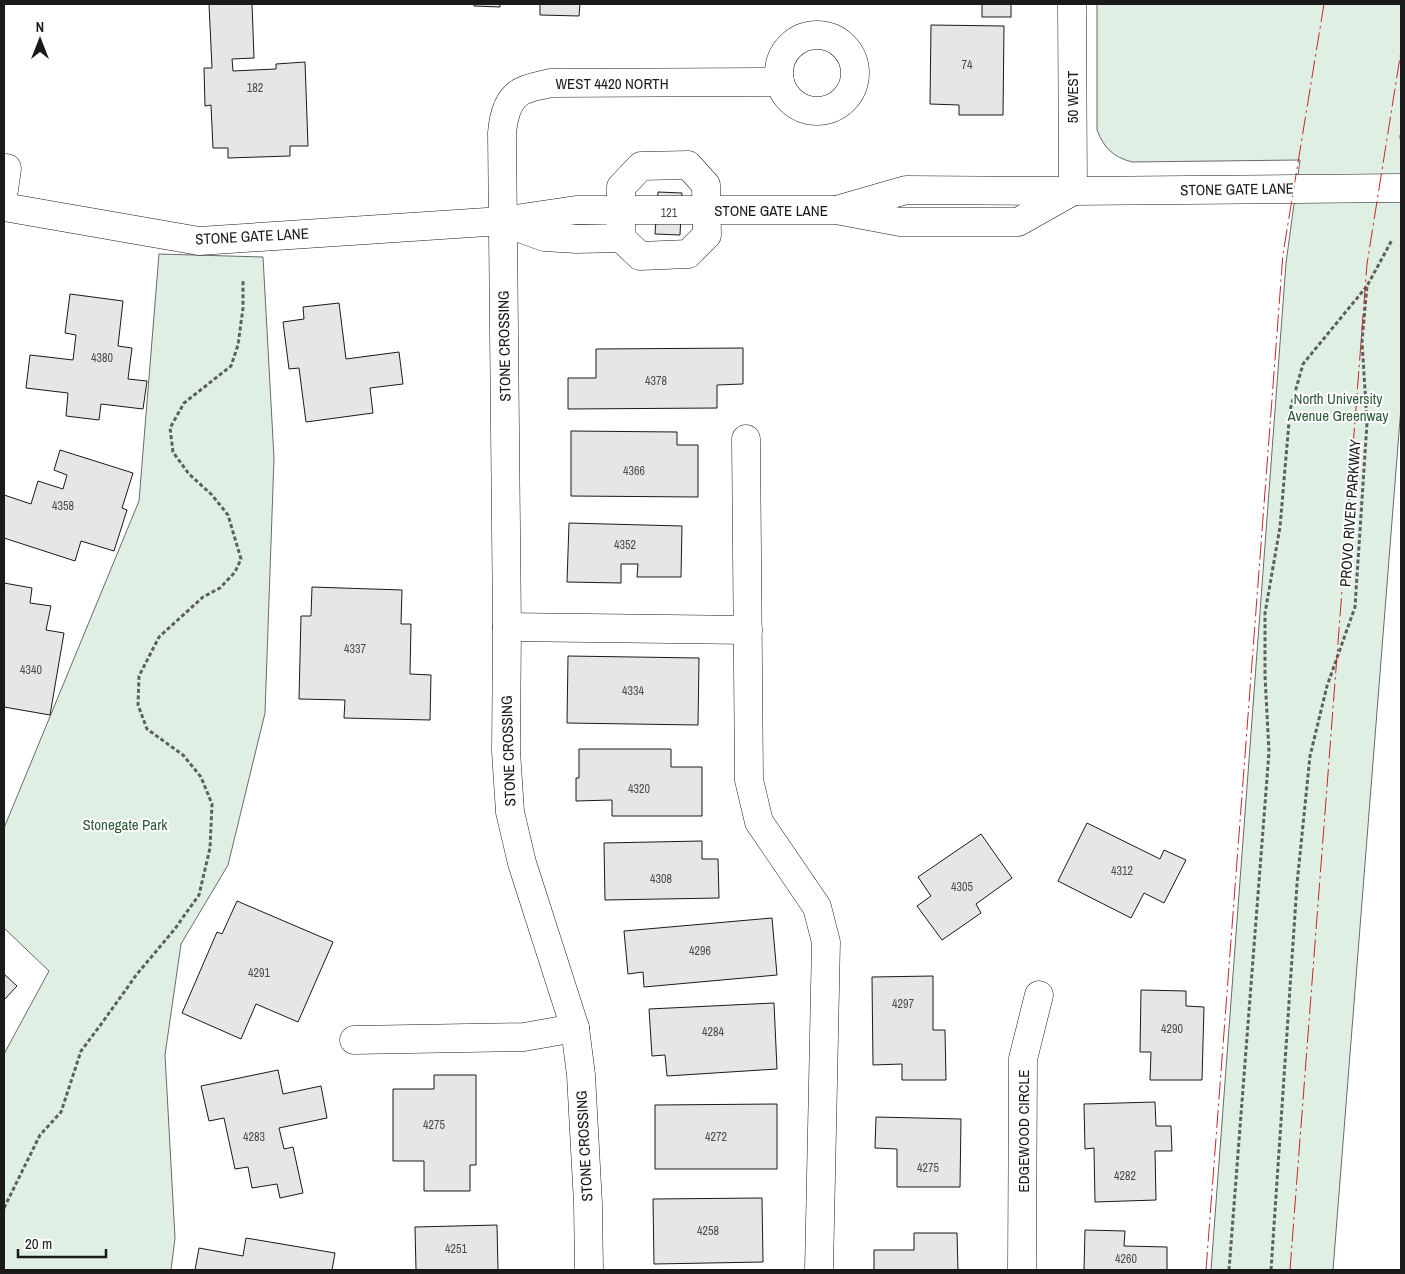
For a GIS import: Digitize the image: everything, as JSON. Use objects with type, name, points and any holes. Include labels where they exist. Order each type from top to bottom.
[{"type":"street","name":"50 WEST","points":[[1072,4],[1073,191]]},
{"type":"street","name":"WEST 4420 NORTH","points":[[502,221],[503,120],[510,105],[519,93],[550,83],[780,82]]},
{"type":"street","name":"STONE GATE LANE","points":[[502,221],[544,237],[577,239],[621,238],[640,256],[688,254],[707,235],[706,186],[688,164],[640,166],[621,187],[621,238]]},
{"type":"street","name":"STONE GATE LANE","points":[[4,207],[199,242],[502,221],[576,210],[836,210],[906,190],[1073,191],[1401,188]]},
{"type":"street","name":"STONE CROSSING","points":[[502,221],[507,627],[506,752],[510,812],[522,863],[575,1028],[581,1084],[588,1204],[589,1270]]},
{"type":"street","points":[[746,439],[749,780],[759,822],[817,907],[826,942],[819,1270]]},
{"type":"street","points":[[507,627],[748,630]]},
{"type":"street","name":"EDGEWOOD CIRCLE","points":[[1022,1270],[1023,1059],[1039,995]]},
{"type":"street","points":[[354,1040],[524,1037],[575,1028]]},
{"type":"path","points":[[1401,135],[1401,141]]},
{"type":"path","name":"PROVO RIVER PARKWAY","points":[[1270,1270],[1297,884],[1310,756],[1327,686],[1355,607],[1367,424],[1362,341],[1367,286],[1392,240]]},
{"type":"path","points":[[4,1208],[40,1135],[61,1112],[81,1051],[137,974],[174,930],[198,894],[210,848],[212,804],[201,777],[183,755],[148,729],[138,705],[139,676],[159,637],[203,597],[220,588],[235,572],[241,559],[228,515],[212,496],[189,474],[173,452],[170,428],[184,402],[231,366],[238,345],[243,280]]},
{"type":"path","points":[[1229,1270],[1269,752],[1266,613],[1280,527],[1290,410],[1303,364],[1367,286]]},
{"type":"green space","name":"North University Avenue Greenway","points":[[1097,4],[1401,4],[1401,407],[1333,1270],[1211,1270],[1286,263],[1300,160],[1132,162],[1110,151],[1097,130]]},
{"type":"green space","name":"Stonegate Park","points":[[159,254],[263,257],[274,458],[265,713],[228,865],[181,944],[165,1055],[175,1238],[171,1270],[4,1270],[4,1054],[49,971],[4,928],[4,828],[139,501]]},
{"type":"building","points":[[209,4],[252,4],[254,58],[232,59],[233,71],[276,69],[276,64],[305,62],[308,146],[290,146],[290,156],[228,158],[228,148],[213,148],[211,105],[205,106],[204,68],[212,68]]},
{"type":"building","points":[[474,4],[500,4],[500,7],[474,6]]},
{"type":"building","points":[[540,4],[580,4],[579,16],[540,15]]},
{"type":"building","points":[[982,4],[1011,4],[1011,17],[982,17]]},
{"type":"building","points":[[931,25],[1004,26],[1003,115],[959,115],[959,105],[930,104]]},
{"type":"building","points":[[658,192],[682,193],[680,235],[655,234]]},
{"type":"building","points":[[70,294],[123,301],[118,346],[132,348],[128,379],[147,381],[143,409],[101,404],[99,420],[66,416],[68,393],[26,388],[30,355],[73,360],[76,335],[65,333]]},
{"type":"building","points":[[339,303],[346,359],[399,352],[403,384],[370,388],[373,413],[306,422],[299,368],[289,369],[283,322],[304,319],[303,307]]},
{"type":"building","points":[[743,348],[743,384],[717,385],[717,408],[568,409],[568,378],[596,378],[596,349]]},
{"type":"building","points":[[571,431],[677,432],[677,445],[698,445],[698,497],[571,496]]},
{"type":"building","points":[[60,450],[133,473],[122,508],[127,510],[114,551],[81,541],[75,561],[4,538],[4,495],[31,504],[38,481],[63,489],[67,475],[54,470]]},
{"type":"building","points":[[569,523],[682,526],[681,577],[637,577],[638,564],[621,564],[621,583],[567,582]]},
{"type":"building","points":[[4,583],[32,588],[30,603],[51,606],[46,630],[64,633],[50,715],[4,707]]},
{"type":"building","points":[[312,587],[402,590],[401,624],[411,624],[410,674],[431,675],[430,720],[344,718],[345,700],[299,699],[301,616],[311,616]]},
{"type":"building","points":[[568,656],[699,658],[698,725],[567,723]]},
{"type":"building","points":[[579,749],[671,749],[671,767],[702,767],[702,816],[612,816],[612,800],[576,801],[576,778],[579,778]]},
{"type":"building","points":[[1087,823],[1160,859],[1164,850],[1186,860],[1164,903],[1144,893],[1131,918],[1058,881]]},
{"type":"building","points":[[981,834],[1012,878],[976,904],[981,913],[942,940],[917,906],[931,896],[918,877]]},
{"type":"building","points":[[702,841],[702,859],[718,859],[719,898],[605,900],[604,843]]},
{"type":"building","points":[[237,901],[333,942],[298,1022],[256,1004],[241,1039],[182,1013],[217,932],[222,934]]},
{"type":"building","points":[[772,918],[777,975],[644,987],[643,972],[628,974],[624,931]]},
{"type":"building","points":[[4,974],[17,986],[4,1000]]},
{"type":"building","points":[[933,976],[933,1030],[945,1030],[946,1080],[902,1080],[902,1064],[873,1065],[872,977]]},
{"type":"building","points":[[1141,990],[1186,991],[1186,1006],[1204,1007],[1202,1080],[1150,1080],[1151,1052],[1140,1052]]},
{"type":"building","points":[[774,1003],[777,1069],[667,1076],[665,1055],[652,1056],[649,1009]]},
{"type":"building","points":[[278,1070],[283,1094],[321,1086],[327,1118],[279,1128],[284,1149],[293,1147],[303,1193],[280,1198],[277,1184],[252,1188],[248,1167],[235,1169],[224,1118],[209,1121],[201,1086]]},
{"type":"building","points":[[434,1075],[476,1075],[476,1165],[470,1165],[470,1191],[424,1191],[424,1161],[393,1161],[393,1089],[434,1089]]},
{"type":"building","points":[[1155,1102],[1156,1126],[1171,1126],[1172,1151],[1155,1151],[1156,1200],[1095,1202],[1094,1148],[1085,1149],[1084,1104]]},
{"type":"building","points":[[777,1104],[777,1169],[655,1169],[655,1105]]},
{"type":"building","points":[[876,1117],[961,1119],[960,1187],[897,1187],[897,1149],[875,1148]]},
{"type":"building","points":[[762,1198],[763,1262],[654,1264],[653,1199]]},
{"type":"building","points":[[497,1225],[498,1270],[416,1270],[415,1227]]},
{"type":"building","points":[[1085,1230],[1125,1231],[1124,1246],[1167,1247],[1167,1270],[1084,1270]]},
{"type":"building","points":[[914,1233],[957,1233],[958,1270],[874,1270],[874,1250],[914,1250]]},
{"type":"building","points":[[246,1238],[335,1253],[332,1270],[195,1270],[199,1248],[243,1256]]},
{"type":"power","points":[[1206,1270],[1283,254],[1324,4]]},
{"type":"power","points":[[1290,1270],[1367,264],[1401,51]]}]
